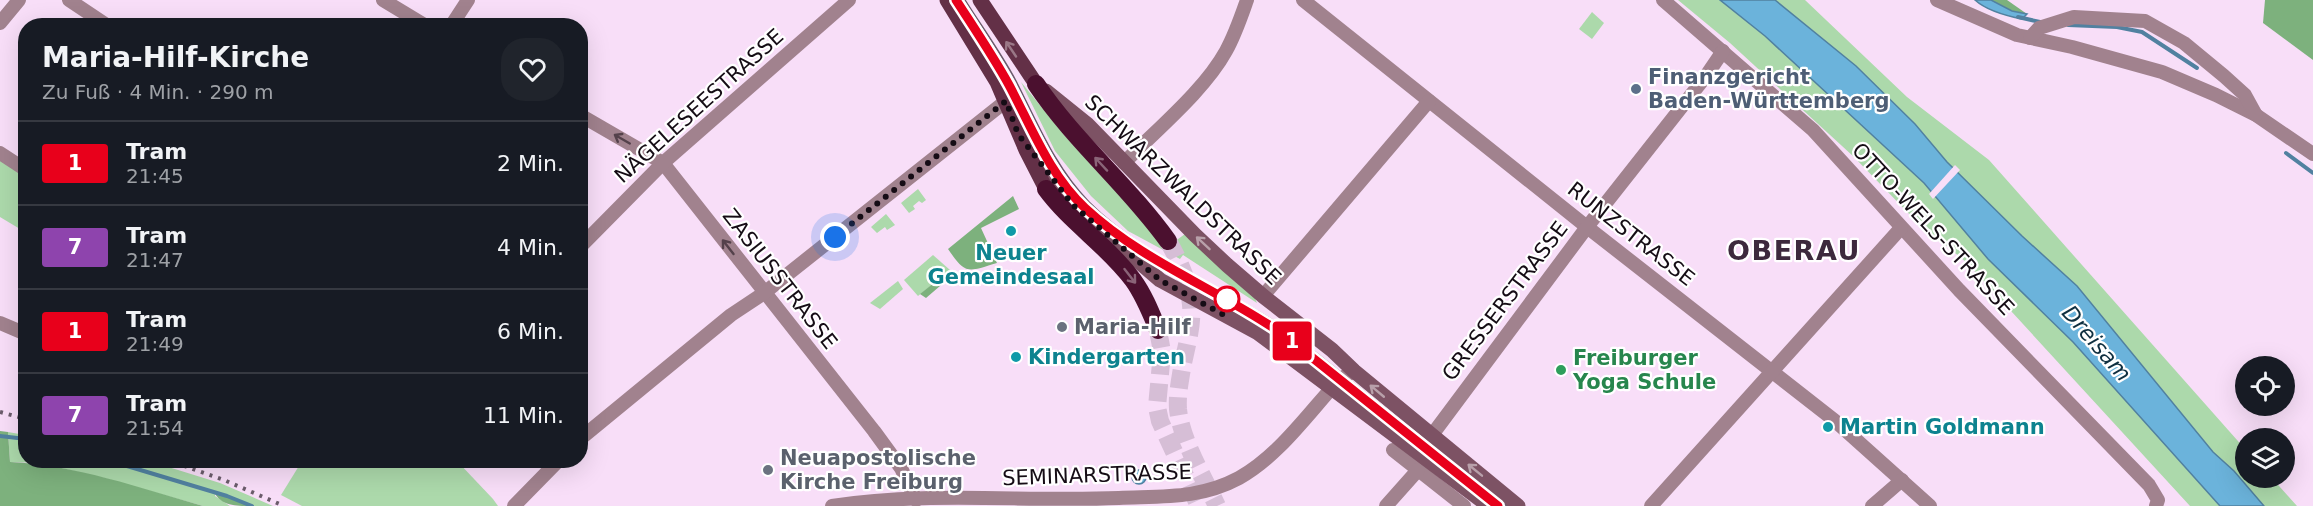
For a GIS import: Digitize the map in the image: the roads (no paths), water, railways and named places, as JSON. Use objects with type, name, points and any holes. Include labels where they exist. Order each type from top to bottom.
[{"type":"highway","points":[[1036,84],[1055,112],[1133,197],[1168,241]]},
{"type":"highway","points":[[1046,189],[1057,204],[1134,281],[1158,330]]},
{"type":"main road","points":[[947,0],[980,52],[1006,101],[1018,134],[1046,189]]},
{"type":"main road","name":"SCHWARZWALDSTRASSE","points":[[980,0],[1036,84],[1087,124],[1195,236],[1263,296],[1332,350],[1354,371],[1518,506]]},
{"type":"main road","points":[[1018,134],[1073,205],[1160,280],[1258,333],[1489,506]]},
{"type":"street","points":[[0,22],[19,0]]},
{"type":"street","points":[[69,0],[96,18]]},
{"type":"street","points":[[383,0],[413,18]]},
{"type":"street","points":[[457,18],[468,0]]},
{"type":"street","name":"NÄGELESEESTRASSE","points":[[588,239],[663,163],[849,0]]},
{"type":"street","points":[[1124,163],[1216,67],[1234,36],[1247,0]]},
{"type":"street","name":"RUNZSTRASSE","points":[[1302,0],[1834,420],[1930,506]]},
{"type":"street","name":"OTTO-WELS-STRASSE","points":[[1663,0],[1803,120],[1901,228],[2149,485],[2157,503]]},
{"type":"street","points":[[1937,0],[2017,35],[2035,33],[2074,16],[2101,16],[2145,21],[2184,44],[2224,76],[2245,94],[2256,115]]},
{"type":"street","points":[[2035,33],[2072,47],[2162,72],[2216,95],[2256,115],[2313,153]]},
{"type":"street","name":"GRESSERSTRASSE","points":[[1432,435],[1587,227],[1707,76],[1723,51]]},
{"type":"street","points":[[588,432],[731,315],[764,293],[1006,101]]},
{"type":"street","points":[[1263,296],[1429,101]]},
{"type":"street","name":"ZASIUSSTRASSE","points":[[588,120],[663,163],[874,431],[901,468],[916,500]]},
{"type":"street","points":[[0,153],[18,165]]},
{"type":"street","points":[[1651,506],[1774,372],[1901,228]]},
{"type":"street","points":[[0,323],[18,331]]},
{"type":"street","name":"SEMINARSTRASSE","points":[[832,506],[860,502],[916,500],[1087,503],[1204,500],[1271,454],[1340,379],[1354,371]]},
{"type":"street","points":[[1394,450],[1464,506]]},
{"type":"street","points":[[514,506],[551,468]]},
{"type":"street","points":[[1386,506],[1418,470]]},
{"type":"street","points":[[1872,506],[1902,480]]},
{"type":"water","name":"Dreisam","points":[[1720,0],[1775,0],[1856,66],[1915,124],[1947,162],[2077,286],[2213,452],[2235,472],[2235,488],[2249,488],[2264,506],[2220,506],[2073,342],[1988,259],[1924,183],[1765,36]]},
{"type":"water","points":[[1975,0],[1991,0],[2012,11],[2027,14],[2022,19],[2010,16],[1991,10]]},
{"type":"water","points":[[1136,470],[1142,470],[1146,477],[1142,484],[1136,484],[1132,480],[1132,474]]},
{"type":"waterway","points":[[2018,17],[2040,22]]},
{"type":"waterway","points":[[2068,25],[2117,27],[2142,32],[2197,68]]},
{"type":"waterway","points":[[2286,153],[2313,173]]},
{"type":"waterway","points":[[0,436],[18,438]]},
{"type":"waterway","points":[[134,468],[227,496],[252,506]]},
{"type":"tunnel","points":[[1168,241],[1183,271],[1191,305],[1190,329],[1178,393],[1180,421],[1194,459],[1217,506]]},
{"type":"tunnel","points":[[1158,330],[1162,352],[1157,407],[1160,421],[1199,506]]},
{"type":"tram line","name":"1","points":[[956,0],[1009,85],[1049,162],[1064,185],[1085,207],[1124,240],[1259,317],[1284,335],[1498,506]]},
{"type":"tram line","points":[[965,0],[1016,81],[1057,160],[1089,202],[1134,239],[1288,330],[1507,506]]},
{"type":"railway","points":[[0,412],[18,417]]},
{"type":"railway","points":[[190,468],[284,506]]},
{"type":"place","name":"Finanzgericht Baden-Württemberg","points":[[1636,89]]},
{"type":"place","name":"Neuer Gemeindesaal","points":[[1011,231]]},
{"type":"place","name":"Maria-Hilf","points":[[1062,327]]},
{"type":"place","name":"Kindergarten","points":[[1016,357]]},
{"type":"place","name":"Freiburger Yoga Schule","points":[[1561,370]]},
{"type":"place","name":"Martin Goldmann","points":[[1828,427]]},
{"type":"place","name":"Neuapostolische Kirche Freiburg","points":[[768,470]]},
{"type":"district","name":"OBERAU","points":[[1794,251]]}]
